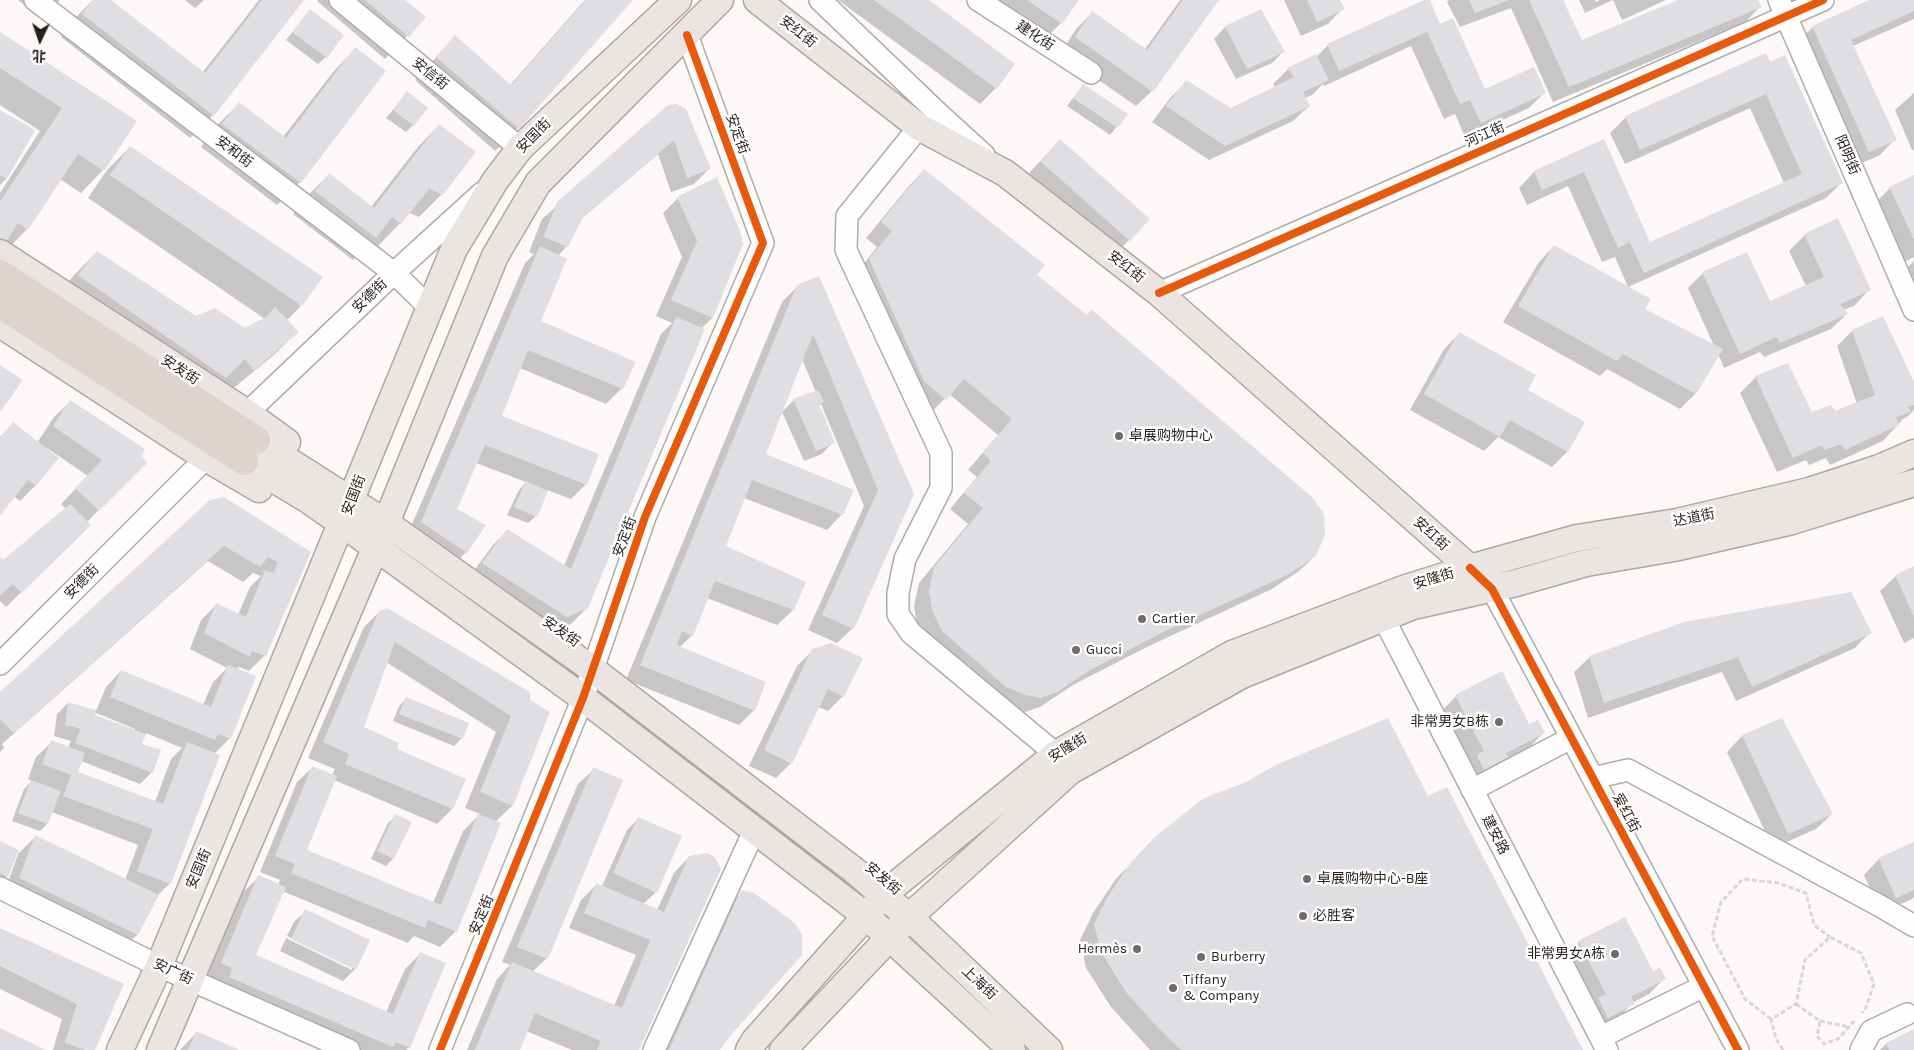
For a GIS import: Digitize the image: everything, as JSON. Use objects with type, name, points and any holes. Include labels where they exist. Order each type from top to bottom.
[{"type":"highway","name":"安发街","points":[[0,274],[250,450]]},
{"type":"highway","name":"安发街","points":[[0,304],[250,450]]},
{"type":"main road","name":"安国街","points":[[120,1050],[159,966],[454,249],[495,181],[520,148],[678,0]]},
{"type":"main road","points":[[160,1050],[386,522],[495,256],[538,183],[720,0]]},
{"type":"main road","name":"安红街","points":[[757,0],[919,127],[1005,173],[1159,293],[1470,568]]},
{"type":"main road","name":"安发街","points":[[0,253],[247,413],[302,453],[351,500]]},
{"type":"main road","name":"安发街","points":[[0,324],[206,458],[278,500],[342,525]]},
{"type":"main road","name":"安发街","points":[[250,450],[351,500],[386,522],[592,669],[909,917]]},
{"type":"main road","name":"安发街","points":[[250,450],[306,499],[583,698],[890,936]]},
{"type":"main road","name":"达道街","points":[[1470,568],[1577,538],[1677,522],[1809,491],[1879,468],[1914,453]]},
{"type":"main road","name":"达道街","points":[[1492,588],[1586,563],[1674,548],[1792,521],[1914,483]]},
{"type":"main road","name":"安隆街","points":[[749,1050],[755,1040],[883,895],[1056,754],[1232,654],[1406,588],[1470,568]]},
{"type":"main road","name":"安隆街","points":[[783,1050],[909,917],[1070,771],[1242,675],[1414,606],[1492,588]]},
{"type":"main road","name":"上海街","points":[[909,917],[1049,1050]]},
{"type":"main road","name":"上海街","points":[[890,936],[1012,1050]]},
{"type":"street","name":"安和街","points":[[35,0],[394,273],[430,308]]},
{"type":"street","name":"安信街","points":[[340,0],[520,148]]},
{"type":"street","points":[[820,0],[940,115],[1005,173]]},
{"type":"street","name":"建化街","points":[[978,0],[1091,72]]},
{"type":"street","name":"河江街","points":[[1159,293],[1783,8],[1823,0]]},
{"type":"street","name":"阳明街","points":[[1783,8],[1914,310]]},
{"type":"street","name":"安定街","points":[[440,1050],[583,698],[645,517],[763,243],[686,35]]},
{"type":"street","points":[[919,127],[847,216],[846,250],[941,453],[941,488],[905,559],[898,593],[898,614],[911,633],[1056,754]]},
{"type":"street","name":"安德街","points":[[247,413],[394,273],[495,181]]},
{"type":"street","name":"安德街","points":[[0,664],[206,458]]},
{"type":"street","name":"爱红街","points":[[1470,568],[1492,588],[1738,1050]]},
{"type":"street","name":"建安路","points":[[1384,619],[1604,1044]]},
{"type":"street","points":[[1472,790],[1571,738]]},
{"type":"street","points":[[1593,778],[1628,770],[1914,926]]},
{"type":"street","points":[[654,1050],[754,831]]},
{"type":"street","name":"安广街","points":[[0,888],[159,966],[349,1050]]},
{"type":"street","points":[[1604,1044],[1704,986]]},
{"type":"street","points":[[1861,1050],[1871,1031],[1907,1014]]},
{"type":"path","points":[[1783,1050],[1776,1039],[1771,1019],[1745,999],[1712,936],[1720,902],[1743,879],[1778,883],[1806,893],[1814,925],[1830,937],[1860,953],[1874,984],[1865,1010],[1838,1039],[1824,1044],[1817,1036],[1820,1021]]},
{"type":"path","points":[[1771,1019],[1796,1004],[1805,960],[1830,937]]},
{"type":"path","points":[[1796,1004],[1820,1021],[1849,1027]]},
{"type":"building","points":[[93,0],[111,0],[205,73],[262,0],[304,0],[214,116],[82,14]]},
{"type":"building","points":[[365,0],[405,0],[426,17],[409,37]]},
{"type":"building","points":[[586,0],[633,0],[519,129],[436,57],[455,35],[511,85]]},
{"type":"building","points":[[874,0],[929,0],[1015,64],[997,89]]},
{"type":"building","points":[[1027,0],[1079,0],[1062,24]]},
{"type":"building","points":[[1183,0],[1219,0],[1153,92],[1075,37],[1092,11],[1147,50]]},
{"type":"building","points":[[1307,0],[1340,0],[1345,9],[1317,22]]},
{"type":"building","points":[[1424,0],[1430,0],[1440,24],[1453,18],[1485,89],[1534,67],[1546,93],[1481,123],[1470,100],[1460,104],[1427,32],[1339,71],[1327,44]]},
{"type":"building","points":[[1469,0],[1509,0],[1475,13]]},
{"type":"building","points":[[1529,0],[1563,0],[1582,40],[1678,0],[1758,0],[1762,7],[1569,87]]},
{"type":"building","points":[[1869,0],[1914,0],[1914,11],[1851,40],[1897,140],[1869,152],[1812,26]]},
{"type":"building","points":[[310,9],[344,35],[327,58],[292,32]]},
{"type":"building","points":[[1261,9],[1285,52],[1247,69],[1225,26]]},
{"type":"building","points":[[0,32],[137,121],[104,171],[78,154],[28,230],[18,223],[5,244],[0,241],[0,202],[62,108],[0,68]]},
{"type":"building","points":[[355,47],[386,71],[301,183],[222,124],[239,102],[286,138]]},
{"type":"building","points":[[1766,53],[1770,62],[1785,55],[1843,183],[1644,273],[1630,242],[1618,248],[1584,172],[1542,190],[1534,171],[1604,139],[1650,242],[1802,174],[1766,94],[1640,150],[1625,116]]},
{"type":"building","points":[[1316,54],[1329,80],[1303,92],[1310,106],[1225,146],[1166,106],[1186,80],[1231,108],[1294,77],[1287,68]]},
{"type":"building","points":[[1083,84],[1128,114],[1118,128],[1073,98]]},
{"type":"building","points":[[407,91],[428,108],[414,126],[393,110]]},
{"type":"building","points":[[677,104],[686,109],[711,169],[687,178],[674,140],[583,217],[568,247],[544,237],[557,202],[668,105]]},
{"type":"building","points":[[0,110],[35,130],[7,179],[0,175]]},
{"type":"building","points":[[439,124],[476,152],[443,195],[429,189],[401,224],[392,217],[376,238],[315,191],[329,173],[374,208]]},
{"type":"building","points":[[1060,139],[1150,219],[1130,241],[1040,161]]},
{"type":"building","points":[[130,146],[323,277],[302,306],[110,175]]},
{"type":"building","name":"卓展购物中心","points":[[924,169],[1045,265],[1037,275],[1087,315],[1091,309],[1312,497],[1324,514],[1325,535],[1316,556],[1289,574],[1165,631],[1090,670],[1057,692],[1041,698],[1026,695],[1006,687],[942,631],[932,610],[929,590],[934,567],[983,508],[964,493],[991,461],[983,453],[1012,419],[964,379],[946,400],[924,381],[869,259],[892,231],[881,222]]},
{"type":"building","points":[[1914,175],[1914,239],[1889,187]]},
{"type":"building","points":[[717,177],[740,231],[743,244],[713,318],[671,300],[697,241],[677,197]]},
{"type":"building","points":[[1838,218],[1871,290],[1840,304],[1848,314],[1780,343],[1776,337],[1740,354],[1702,272],[1747,252],[1770,301],[1824,277],[1804,234]]},
{"type":"building","points":[[1554,245],[1651,299],[1645,309],[1723,349],[1696,394],[1623,354],[1617,361],[1518,306]]},
{"type":"building","points":[[540,246],[567,259],[541,321],[636,362],[623,389],[528,350],[502,416],[599,454],[587,485],[485,445],[457,509],[486,525],[467,553],[421,522]]},
{"type":"building","points":[[97,251],[196,316],[215,308],[245,328],[266,317],[275,307],[299,332],[254,370],[245,359],[226,378],[78,275]]},
{"type":"building","points":[[819,276],[914,494],[854,629],[822,615],[878,490],[813,334],[766,454],[854,490],[843,515],[752,480],[726,546],[806,582],[794,610],[715,581],[693,636],[682,631],[677,645],[766,682],[755,711],[640,665],[797,285]]},
{"type":"building","points":[[1883,316],[1914,382],[1914,405],[1908,407],[1911,412],[1896,417],[1899,425],[1845,450],[1841,444],[1824,450],[1822,445],[1793,458],[1755,376],[1788,363],[1812,412],[1831,405],[1835,411],[1875,395],[1852,330]]},
{"type":"building","points":[[676,317],[705,329],[588,608],[567,617],[482,563],[507,529],[571,569]]},
{"type":"building","points":[[1459,332],[1536,375],[1528,390],[1585,422],[1568,452],[1510,420],[1500,437],[1424,394]]},
{"type":"building","points":[[0,365],[23,380],[0,412]]},
{"type":"building","points":[[818,390],[824,402],[819,404],[835,443],[816,451],[793,399]]},
{"type":"building","points":[[70,400],[145,449],[142,456],[147,463],[99,511],[75,488],[102,460],[53,426]]},
{"type":"building","points":[[13,422],[59,458],[36,486],[28,480],[0,516],[0,438]]},
{"type":"building","points":[[526,481],[548,491],[537,517],[514,507]]},
{"type":"building","points":[[224,497],[311,552],[266,656],[252,651],[250,657],[204,633],[216,603],[246,617],[265,570],[274,573],[278,562],[268,557],[260,567],[224,546],[14,733],[0,719],[0,692],[210,500]]},
{"type":"building","points":[[70,504],[91,525],[22,593],[13,584],[0,596],[0,557],[3,560]]},
{"type":"building","points":[[1914,566],[1914,617],[1895,575]]},
{"type":"building","points":[[1851,592],[1872,633],[1752,687],[1738,657],[1604,703],[1589,656],[1684,622]]},
{"type":"building","points":[[387,608],[530,692],[530,700],[550,712],[513,806],[480,792],[511,716],[395,642],[364,727],[399,743],[397,749],[466,779],[453,809],[345,764],[349,754],[323,742],[379,611]]},
{"type":"building","points":[[831,643],[863,658],[844,697],[828,689],[792,764],[764,750],[812,649]]},
{"type":"building","points":[[228,665],[256,676],[231,739],[218,734],[215,740],[110,697],[121,670],[211,707]]},
{"type":"building","name":"非常男女B栋","points":[[1502,671],[1529,724],[1538,720],[1545,733],[1506,753],[1509,757],[1484,770],[1477,755],[1484,751],[1455,695]]},
{"type":"building","points":[[406,697],[469,723],[463,739],[399,714]]},
{"type":"building","points":[[68,702],[96,710],[95,715],[146,734],[142,744],[161,750],[153,773],[75,743],[81,729],[65,725]]},
{"type":"building","name":"卓展购物中心-B座","points":[[1388,718],[1428,796],[1447,787],[1583,1050],[1181,1050],[1159,1029],[1126,992],[1101,952],[1094,924],[1108,896],[1131,862],[1157,835],[1204,798],[1244,783],[1276,765]]},
{"type":"building","points":[[1782,718],[1833,814],[1788,834],[1742,735]]},
{"type":"building","points":[[51,740],[85,753],[78,772],[163,804],[187,742],[220,755],[171,884],[137,871],[153,829],[63,796],[71,775],[42,764]]},
{"type":"building","points":[[312,766],[337,776],[307,850],[441,905],[478,814],[501,823],[457,932],[428,920],[425,928],[291,873],[295,864],[275,856]]},
{"type":"building","points":[[593,767],[623,780],[548,959],[517,947]]},
{"type":"building","points":[[31,780],[61,791],[48,824],[18,813]]},
{"type":"building","points":[[395,814],[412,822],[394,859],[377,851]]},
{"type":"building","points":[[638,817],[682,836],[657,893],[613,873]]},
{"type":"building","points":[[35,835],[159,895],[138,935],[19,878]]},
{"type":"building","points":[[0,841],[19,850],[8,877],[0,873]]},
{"type":"building","points":[[1914,842],[1914,890],[1896,898],[1878,858]]},
{"type":"building","points":[[707,853],[715,857],[721,869],[639,1050],[597,1050],[601,1041],[535,1013],[520,1050],[475,1050],[512,962],[622,1008],[650,940],[584,913],[596,883],[664,912],[689,856]]},
{"type":"building","points":[[258,875],[286,887],[256,955],[393,1014],[420,952],[446,963],[410,1048],[396,1042],[393,1047],[229,977],[232,968],[221,963]]},
{"type":"building","points":[[741,890],[754,893],[795,923],[802,935],[802,955],[720,1050],[669,1050]]},
{"type":"building","points":[[305,909],[370,940],[356,970],[291,939]]},
{"type":"building","name":"非常男女A栋","points":[[1625,917],[1653,971],[1660,968],[1666,979],[1631,997],[1635,1004],[1608,1018],[1598,998],[1606,994],[1578,941]]},
{"type":"building","points":[[0,928],[124,984],[95,1050],[86,1050],[65,1043],[77,1004],[0,966]]},
{"type":"building","points":[[0,1028],[46,1050],[0,1050]]},
{"type":"building","points":[[1914,1029],[1914,1050],[1889,1050],[1886,1043]]},
{"type":"building","points":[[196,1031],[240,1050],[188,1050]]},
{"type":"cycle path","points":[[1159,293],[1823,0]]},
{"type":"cycle path","points":[[440,1050],[583,698],[645,517],[763,243],[687,35]]},
{"type":"cycle path","points":[[1470,568],[1492,589],[1738,1050]]},
{"type":"place","name":"卓展购物中心","points":[[1119,436]]},
{"type":"place","name":"Cartier","points":[[1142,619]]},
{"type":"place","name":"Gucci","points":[[1076,650]]},
{"type":"place","name":"非常男女B栋","points":[[1499,722]]},
{"type":"place","name":"卓展购物中心-B座","points":[[1307,879]]},
{"type":"place","name":"必胜客","points":[[1303,916]]},
{"type":"place","name":"Hermès","points":[[1137,949]]},
{"type":"place","name":"非常男女A栋","points":[[1615,954]]},
{"type":"place","name":"Burberry","points":[[1201,957]]},
{"type":"place","name":"Tiffany & Company","points":[[1173,988]]}]
